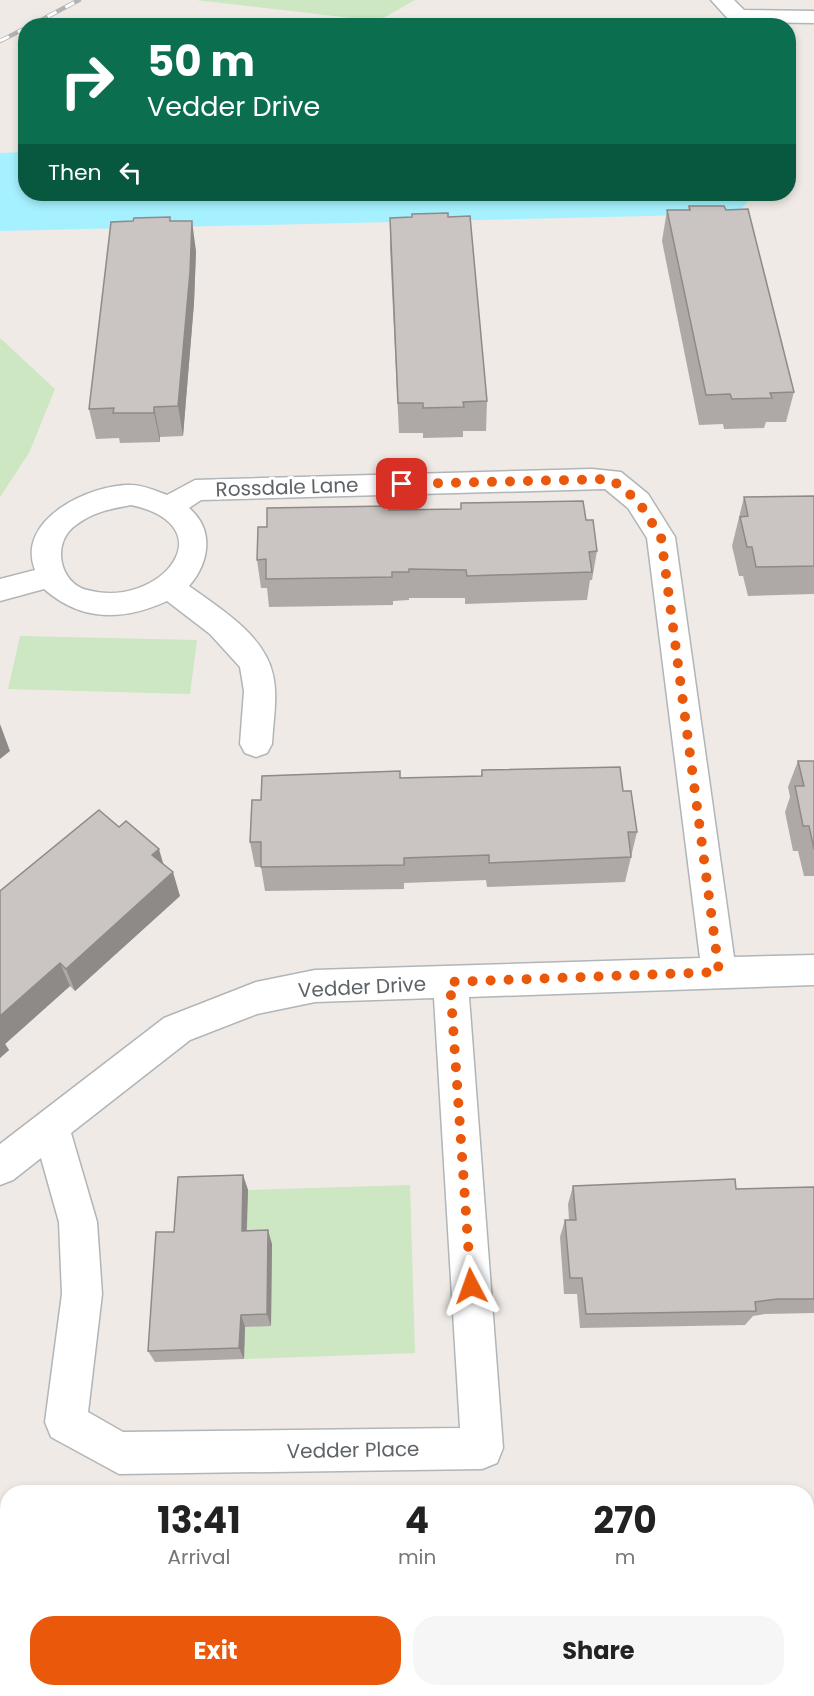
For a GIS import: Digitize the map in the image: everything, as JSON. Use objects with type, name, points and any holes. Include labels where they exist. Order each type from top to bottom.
[{"type":"street","points":[[722,0],[738,16],[814,17]]},
{"type":"street","name":"Rossdale Lane","points":[[171,506],[195,490],[592,479],[611,479],[638,501],[661,537],[719,972]]},
{"type":"street","points":[[131,495],[152,498],[171,506],[185,519],[193,536],[193,554],[184,571],[169,587],[149,598],[126,604],[103,604],[81,600],[63,591],[50,577],[44,561],[45,544],[54,528],[68,514],[87,503],[108,496],[131,495]]},
{"type":"street","points":[[0,590],[50,577]]},
{"type":"street","points":[[169,587],[234,639],[255,662],[258,674],[256,744]]},
{"type":"street","name":"Vedder Drive","points":[[0,1167],[177,1029],[256,998],[315,986],[814,970]]},
{"type":"street","name":"Vedder Place","points":[[50,1126],[78,1222],[82,1294],[66,1422],[119,1453],[482,1448],[450,982]]},
{"type":"green space","points":[[196,0],[415,0],[383,18],[352,18]]},
{"type":"green space","points":[[0,338],[55,389],[29,453],[0,497]]},
{"type":"green space","points":[[20,636],[197,640],[190,694],[8,689]]},
{"type":"green space","points":[[410,1185],[415,1353],[244,1359],[245,1327],[271,1325],[272,1244],[246,1244],[248,1190]]},
{"type":"water","points":[[18,152],[18,201],[748,201],[737,214],[0,231],[0,153]]},
{"type":"building","points":[[689,206],[724,206],[726,210],[748,209],[794,392],[770,393],[772,398],[732,399],[730,394],[706,395],[667,210],[690,210]]},
{"type":"building","points":[[448,213],[448,217],[470,216],[487,401],[463,402],[464,407],[423,408],[423,403],[398,403],[390,218],[412,217],[412,214]]},
{"type":"building","points":[[170,217],[170,221],[192,221],[190,272],[178,406],[154,407],[154,413],[113,413],[114,408],[89,409],[111,222],[133,221],[134,218]]},
{"type":"building","points":[[814,496],[814,566],[756,567],[752,547],[747,547],[740,517],[748,516],[744,497]]},
{"type":"building","points":[[583,501],[586,520],[593,520],[597,551],[589,552],[592,572],[467,576],[466,570],[409,569],[409,572],[392,572],[392,577],[266,579],[266,559],[257,560],[258,527],[267,527],[267,508],[389,506],[389,510],[461,509],[461,503]]},
{"type":"building","points":[[798,761],[814,761],[814,849],[809,826],[803,826],[795,786],[804,786]]},
{"type":"building","points":[[620,767],[623,791],[631,791],[637,832],[628,832],[631,857],[489,863],[489,855],[404,858],[404,865],[261,867],[261,842],[250,842],[252,800],[261,800],[262,776],[400,771],[400,778],[482,776],[482,770]]},
{"type":"building","points":[[99,810],[119,827],[126,821],[159,849],[152,855],[173,872],[66,969],[60,963],[0,1016],[0,891]]},
{"type":"building","points":[[243,1175],[242,1231],[268,1230],[267,1314],[241,1315],[239,1348],[148,1351],[156,1232],[174,1232],[178,1177]]},
{"type":"building","points":[[735,1179],[736,1189],[814,1187],[814,1299],[777,1299],[755,1302],[756,1311],[586,1314],[582,1278],[570,1278],[565,1220],[576,1220],[573,1186]]},
{"type":"railway","points":[[45,18],[79,0]]},
{"type":"railway","points":[[0,41],[18,32]]},
{"type":"route","points":[[402,484],[611,479],[638,501],[661,537],[719,972],[450,982],[471,1286]]}]
